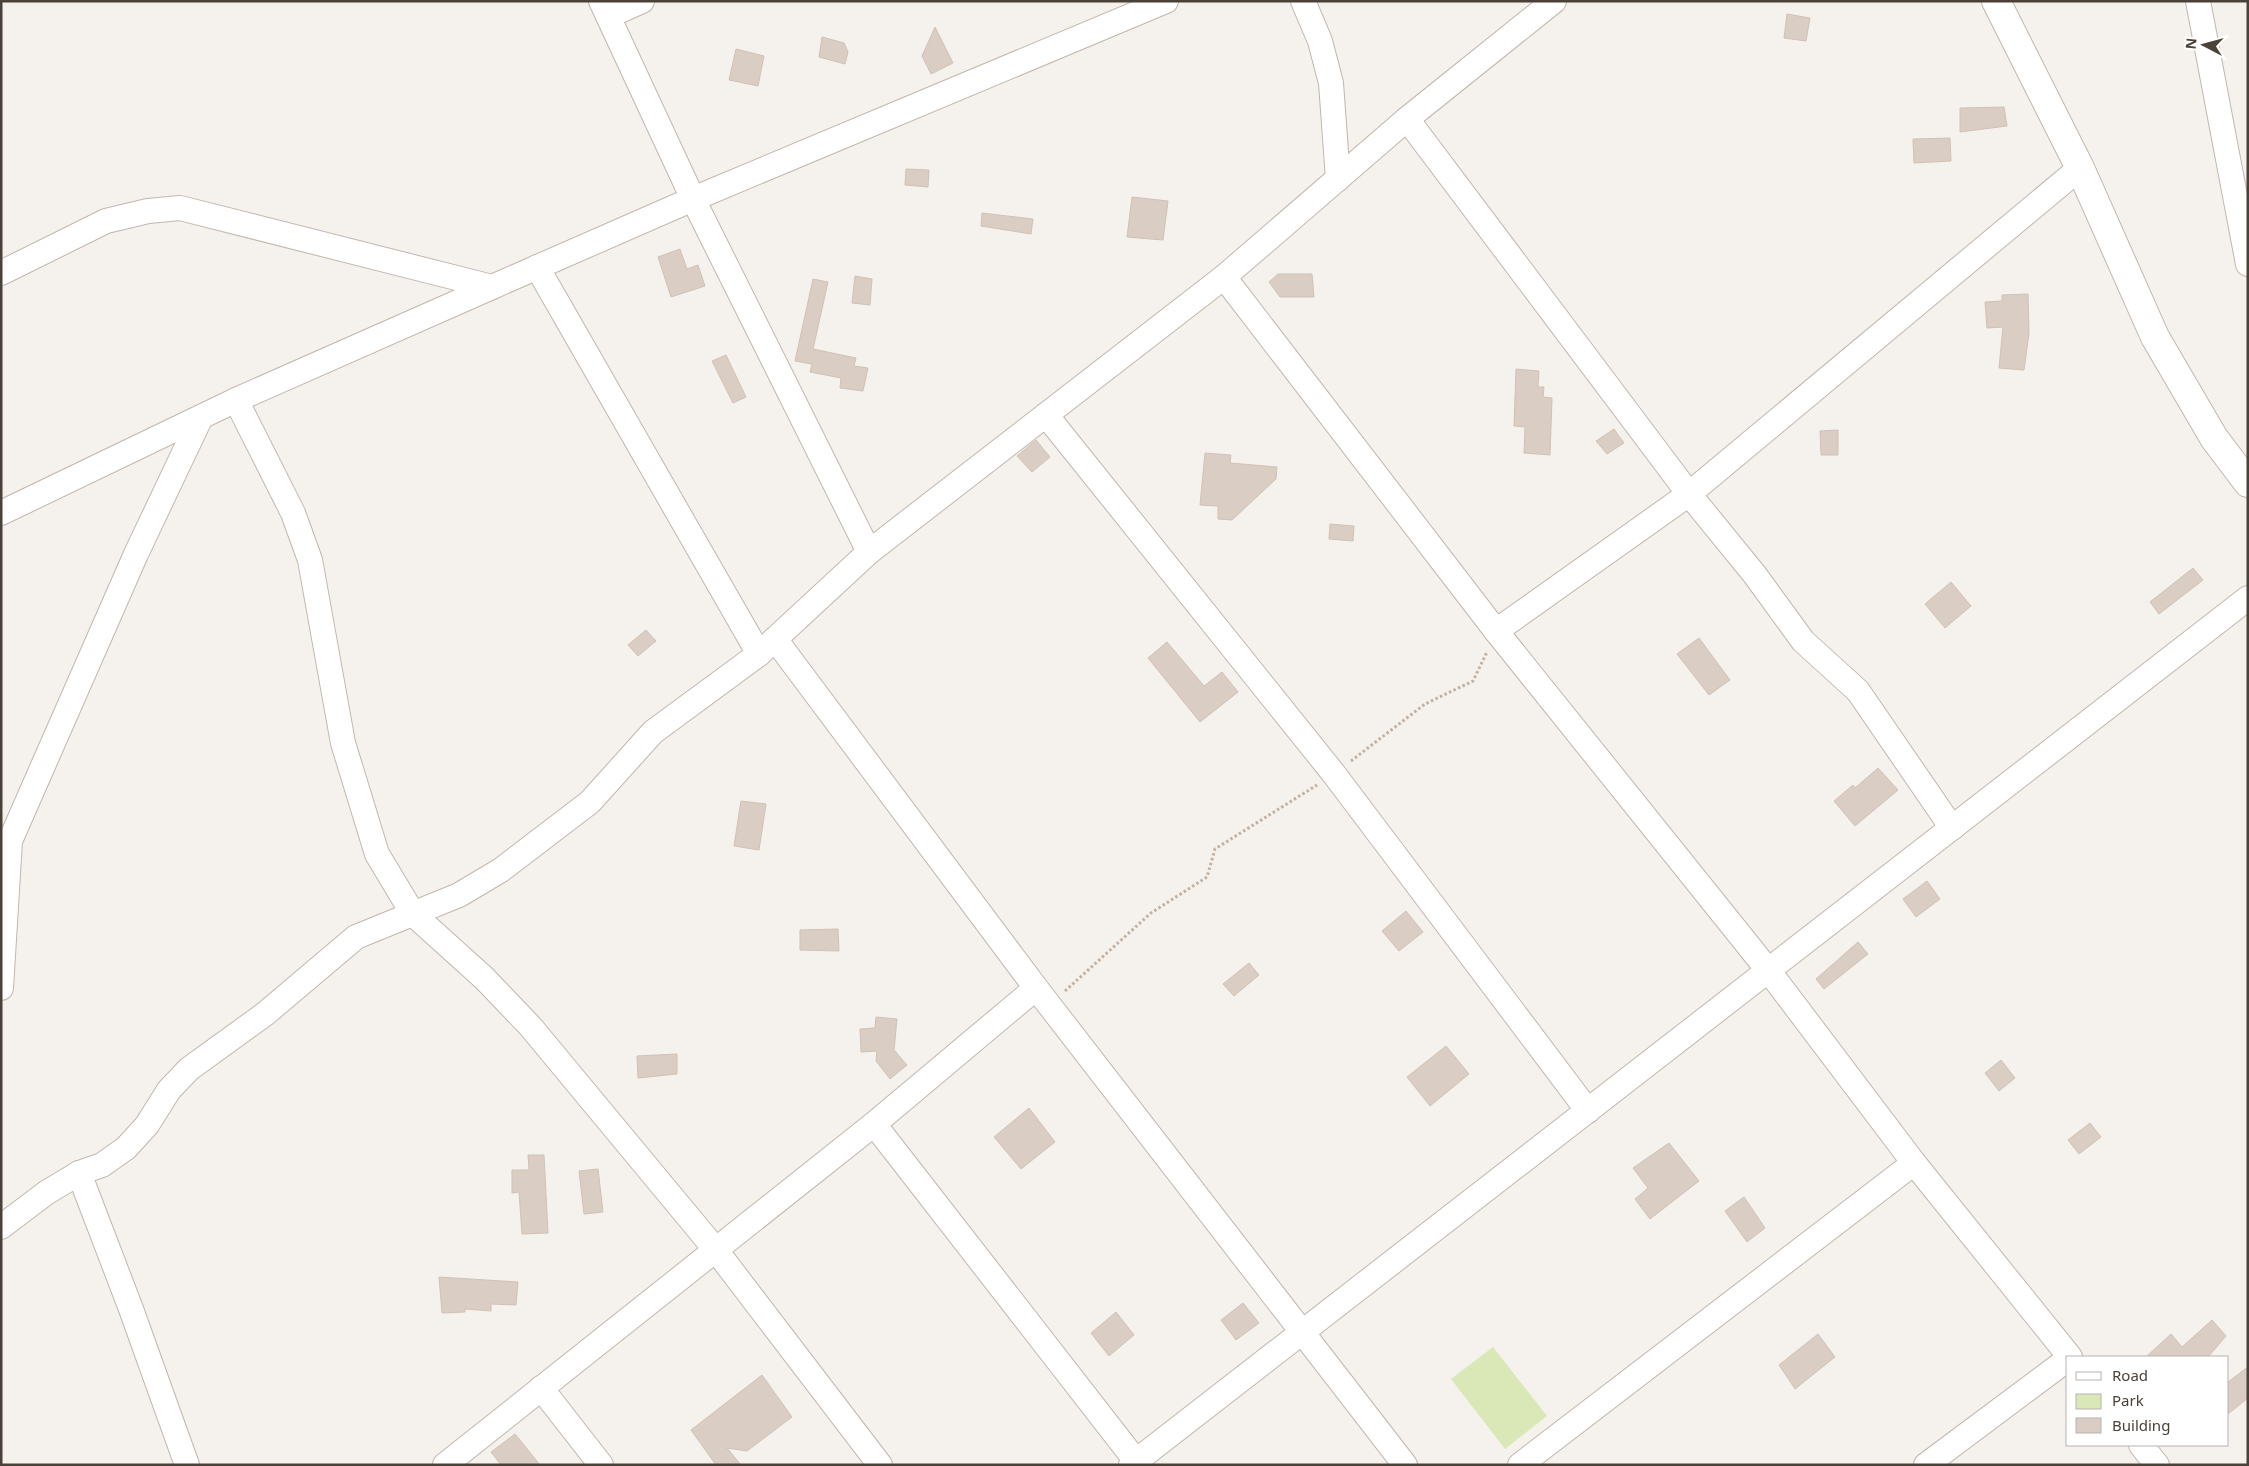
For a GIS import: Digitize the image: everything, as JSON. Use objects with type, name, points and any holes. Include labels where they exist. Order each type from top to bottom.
[{"type":"street","points":[[642,1],[604,9],[693,199],[869,552]]},
{"type":"street","points":[[1,513],[200,419],[236,400],[537,267],[693,199],[1166,1]]},
{"type":"street","points":[[1303,1],[1320,41],[1331,83],[1338,179]]},
{"type":"street","points":[[1,1227],[46,1193],[79,1173],[102,1166],[126,1148],[146,1125],[169,1090],[189,1069],[265,1014],[356,937],[459,895],[501,870],[590,802],[653,732],[767,646],[869,552],[1224,277],[1407,119],[1554,1]]},
{"type":"street","points":[[1996,1],[2080,168],[2155,337],[2214,438],[2248,483]]},
{"type":"street","points":[[2198,1],[2248,264]]},
{"type":"street","points":[[1407,119],[1689,494],[1755,575],[1803,641],[1858,691],[1952,828]]},
{"type":"street","points":[[1496,631],[1689,494],[2080,168]]},
{"type":"street","points":[[1,274],[106,221],[148,211],[180,208],[492,287]]},
{"type":"street","points":[[537,267],[767,646],[1043,997],[1404,1465]]},
{"type":"street","points":[[1224,277],[1496,631],[1768,970],[1914,1163],[2067,1356]]},
{"type":"street","points":[[236,400],[293,513],[310,560],[343,743],[377,854],[413,914],[484,978],[530,1026],[715,1249],[880,1465]]},
{"type":"street","points":[[1046,415],[1334,774],[1588,1111]]},
{"type":"street","points":[[1,988],[10,841],[132,563],[200,419]]},
{"type":"street","points":[[874,1124],[1134,1463],[2248,598]]},
{"type":"street","points":[[445,1465],[874,1124],[1043,997]]},
{"type":"street","points":[[1520,1465],[1914,1163]]},
{"type":"street","points":[[79,1173],[132,1309],[187,1465]]},
{"type":"street","points":[[1926,1465],[2066,1360]]},
{"type":"street","points":[[541,1388],[602,1465]]},
{"type":"street","points":[[2142,1446],[2157,1465]]},
{"type":"path","points":[[1043,997],[1151,913],[1207,877],[1214,848],[1334,774],[1425,704],[1473,681],[1496,631]]},
{"type":"green space","points":[[1493,1347],[1547,1416],[1505,1449],[1451,1379]]},
{"type":"building","points":[[1787,14],[1810,18],[1806,41],[1784,38]]},
{"type":"building","points":[[935,27],[953,63],[931,74],[922,56]]},
{"type":"building","points":[[822,37],[844,43],[848,52],[845,64],[819,57]]},
{"type":"building","points":[[736,49],[764,56],[758,86],[729,80]]},
{"type":"building","points":[[2004,107],[2007,126],[1960,132],[1960,108]]},
{"type":"building","points":[[1950,138],[1951,161],[1914,163],[1913,139]]},
{"type":"building","points":[[906,169],[929,170],[928,187],[905,185]]},
{"type":"building","points":[[1132,197],[1168,201],[1163,240],[1127,237]]},
{"type":"building","points":[[982,213],[1033,219],[1031,234],[981,226]]},
{"type":"building","points":[[680,249],[687,269],[698,265],[705,286],[671,297],[658,257]]},
{"type":"building","points":[[1278,274],[1312,274],[1314,297],[1280,297],[1269,282]]},
{"type":"building","points":[[855,276],[872,279],[870,305],[852,303]]},
{"type":"building","points":[[813,279],[828,282],[813,349],[856,358],[854,366],[868,368],[863,391],[840,388],[841,378],[810,372],[812,364],[795,361]]},
{"type":"building","points":[[2028,294],[2029,333],[2024,370],[1999,368],[2003,327],[1987,328],[1985,302],[2002,301],[2002,295]]},
{"type":"building","points":[[726,355],[746,397],[733,403],[712,361]]},
{"type":"building","points":[[1516,369],[1539,371],[1538,387],[1544,387],[1543,397],[1552,398],[1550,455],[1524,453],[1525,427],[1514,426]]},
{"type":"building","points":[[1614,429],[1624,443],[1607,454],[1596,441]]},
{"type":"building","points":[[1838,430],[1838,455],[1821,455],[1820,431]]},
{"type":"building","points":[[1036,440],[1050,457],[1032,472],[1017,456]]},
{"type":"building","points":[[1205,453],[1231,455],[1230,463],[1277,467],[1276,479],[1232,520],[1218,519],[1218,506],[1200,505]]},
{"type":"building","points":[[1330,524],[1354,526],[1353,541],[1329,539]]},
{"type":"building","points":[[2193,568],[2203,580],[2159,614],[2150,602]]},
{"type":"building","points":[[1951,582],[1971,606],[1945,628],[1925,604]]},
{"type":"building","points":[[646,630],[656,641],[638,656],[628,645]]},
{"type":"building","points":[[1699,638],[1730,680],[1709,695],[1677,654]]},
{"type":"building","points":[[1167,642],[1204,686],[1222,672],[1238,692],[1200,722],[1148,658]]},
{"type":"building","points":[[1878,768],[1898,790],[1855,826],[1834,801],[1853,785],[1855,788]]},
{"type":"building","points":[[741,801],[766,804],[759,850],[734,846]]},
{"type":"building","points":[[1927,881],[1940,899],[1916,917],[1903,899]]},
{"type":"building","points":[[1406,911],[1423,932],[1399,951],[1382,931]]},
{"type":"building","points":[[838,929],[839,951],[800,950],[800,930]]},
{"type":"building","points":[[1858,942],[1868,954],[1824,989],[1816,979]]},
{"type":"building","points":[[1249,963],[1259,975],[1234,996],[1223,984]]},
{"type":"building","points":[[876,1017],[897,1019],[894,1050],[907,1065],[890,1079],[876,1061],[877,1051],[861,1052],[860,1029],[875,1028]]},
{"type":"building","points":[[1446,1046],[1469,1074],[1430,1106],[1407,1077]]},
{"type":"building","points":[[677,1054],[677,1074],[638,1078],[637,1056]]},
{"type":"building","points":[[2001,1060],[2015,1078],[1999,1091],[1985,1073]]},
{"type":"building","points":[[1029,1108],[1055,1142],[1021,1169],[994,1137]]},
{"type":"building","points":[[2090,1123],[2101,1137],[2079,1154],[2068,1140]]},
{"type":"building","points":[[1669,1143],[1699,1181],[1650,1219],[1635,1199],[1648,1188],[1633,1168]]},
{"type":"building","points":[[528,1155],[544,1155],[548,1233],[522,1234],[519,1192],[512,1193],[512,1170],[529,1170]]},
{"type":"building","points":[[598,1169],[603,1212],[584,1214],[579,1171]]},
{"type":"building","points":[[1744,1197],[1765,1228],[1747,1242],[1725,1211]]},
{"type":"building","points":[[439,1277],[518,1282],[516,1305],[491,1304],[491,1311],[465,1309],[465,1312],[442,1313]]},
{"type":"building","points":[[1243,1303],[1259,1323],[1236,1340],[1221,1320]]},
{"type":"building","points":[[1116,1312],[1134,1335],[1109,1356],[1091,1333]]},
{"type":"building","points":[[2212,1320],[2226,1336],[2209,1356],[2147,1356],[2171,1334],[2182,1347]]},
{"type":"building","points":[[1818,1334],[1835,1357],[1795,1389],[1779,1365]]},
{"type":"building","points":[[2248,1367],[2248,1398],[2229,1413],[2229,1381]]},
{"type":"building","points":[[762,1375],[792,1417],[747,1451],[727,1448],[741,1465],[716,1465],[691,1430]]},
{"type":"building","points":[[515,1434],[540,1465],[501,1465],[491,1452]]}]
